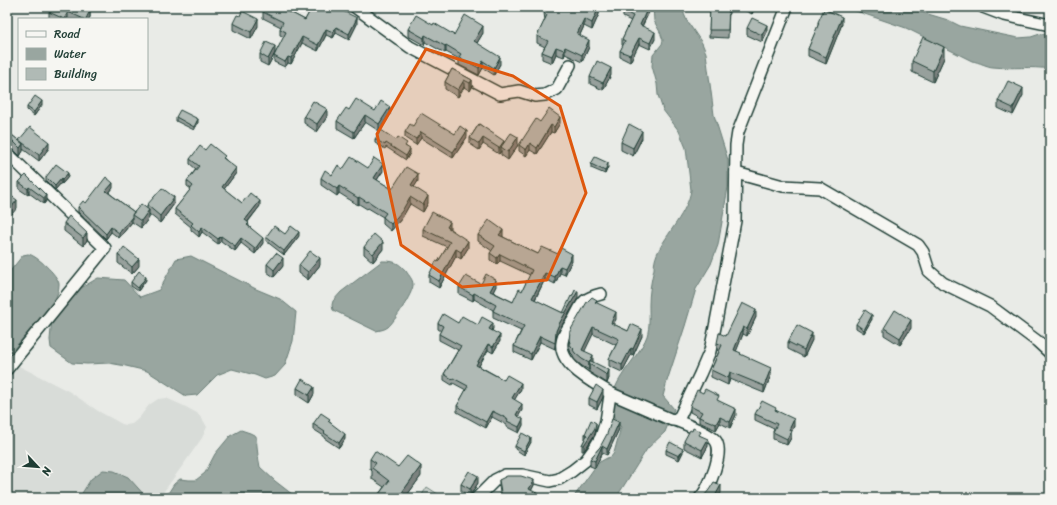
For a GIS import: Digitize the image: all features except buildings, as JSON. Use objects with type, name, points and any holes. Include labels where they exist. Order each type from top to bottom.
[{"type":"street","points":[[355,7],[410,47],[500,94],[519,91],[535,96],[545,95],[557,89],[570,65]]},
{"type":"street","points":[[674,420],[680,416],[710,351],[735,221],[736,145],[738,132],[787,7]]},
{"type":"street","points":[[983,7],[1004,16],[1050,25]]},
{"type":"street","points":[[7,153],[105,248],[7,369]]},
{"type":"street","points":[[736,173],[783,186],[820,188],[918,245],[923,252],[929,272],[943,283],[990,306],[1037,341],[1050,353]]},
{"type":"street","points":[[601,294],[591,296],[580,306],[563,338],[562,353],[571,366],[592,382],[612,394],[714,438],[718,451],[715,470],[704,494],[700,498]]},
{"type":"street","points":[[477,498],[495,480],[505,475],[522,475],[550,482],[559,479],[572,471],[586,460],[601,436],[606,421],[610,395],[612,394]]},
{"type":"highlighted area","points":[[426,49],[513,76],[560,106],[586,193],[547,280],[462,287],[401,245],[377,134]]},
{"type":"shaded area","points":[[17,365],[70,392],[98,411],[122,424],[132,424],[139,418],[149,405],[158,399],[166,398],[197,413],[207,427],[202,438],[160,498],[7,498],[7,369]]},
{"type":"shaded area","points":[[427,487],[444,498],[420,498]]},
{"type":"water","points":[[653,7],[684,7],[684,14],[687,21],[702,43],[706,53],[714,115],[728,160],[728,187],[718,245],[711,264],[696,289],[663,396],[674,409],[665,432],[647,449],[616,498],[573,498],[598,463],[611,457],[614,453],[621,427],[613,415],[612,398],[619,380],[643,345],[647,336],[649,325],[649,300],[657,254],[686,206],[691,190],[686,148],[679,131],[663,110],[658,95],[657,84],[652,66],[653,55],[662,44],[663,40],[654,21]]},
{"type":"water","points":[[841,7],[911,7],[918,11],[948,20],[960,26],[1018,38],[1031,37],[1040,34],[1050,34],[1050,69],[991,67],[972,61],[906,28]]},
{"type":"water","points":[[23,255],[32,255],[51,271],[58,280],[58,290],[55,300],[7,357],[7,275]]},
{"type":"water","points":[[191,256],[256,289],[280,299],[296,312],[293,341],[285,365],[275,376],[265,379],[232,369],[217,375],[197,395],[186,396],[147,371],[109,363],[72,363],[51,348],[50,340],[52,318],[76,291],[98,278],[124,280],[140,297],[159,290],[176,259]]},
{"type":"water","points":[[382,261],[393,262],[401,266],[411,278],[413,285],[407,300],[391,324],[385,329],[376,331],[333,310],[332,305],[333,301],[341,292]]},
{"type":"water","points":[[241,430],[256,436],[260,467],[297,498],[165,498],[174,484],[180,479],[196,480],[205,473],[215,454],[230,436]]},
{"type":"water","points":[[103,470],[114,471],[128,477],[147,498],[79,498],[91,479]]}]
